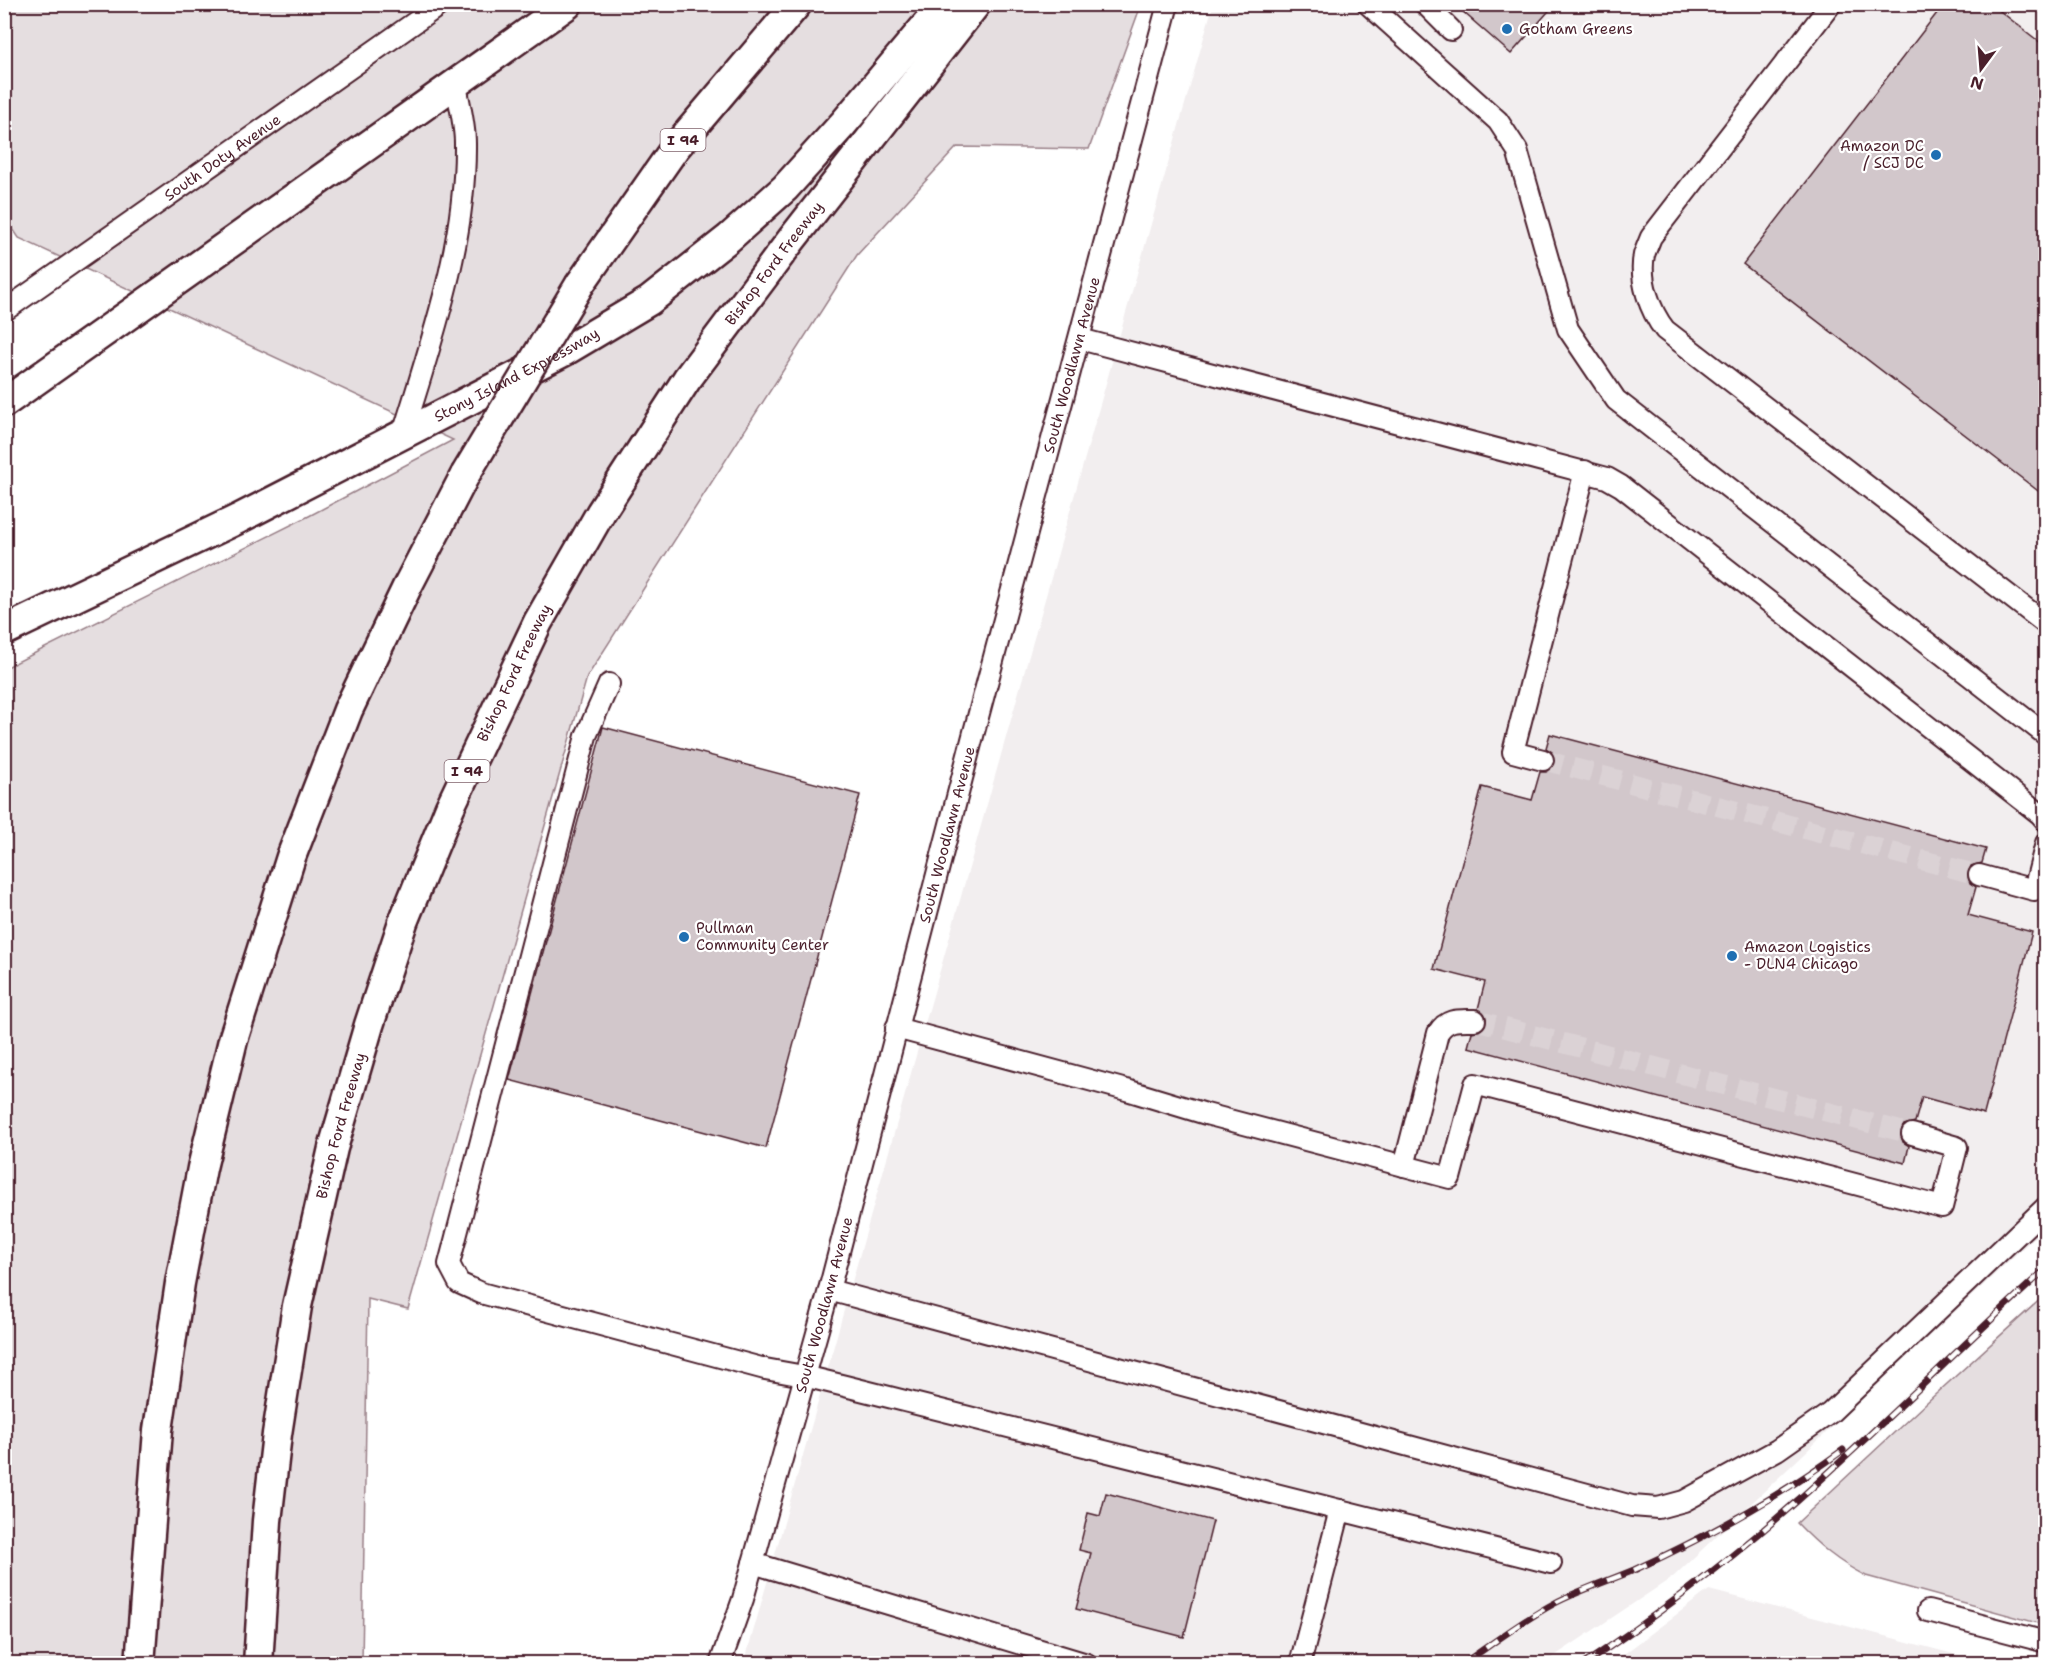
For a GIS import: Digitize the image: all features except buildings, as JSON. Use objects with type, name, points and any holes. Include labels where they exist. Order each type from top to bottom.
[{"type":"highway","points":[[4,403],[568,4]]},
{"type":"highway","name":"I 94","points":[[140,1664],[158,1430],[180,1283],[202,1167],[233,1040],[291,857],[348,710],[408,585],[465,475],[580,284],[675,148],[797,4]]},
{"type":"highway","name":"Stony Island Expressway","points":[[4,631],[238,519],[565,351],[649,301],[729,238],[785,188],[843,124],[944,4]]},
{"type":"highway","name":"Bishop Ford Freeway","points":[[258,1664],[267,1521],[277,1434],[297,1306],[333,1148],[369,1025],[404,922],[450,807],[538,622],[601,512],[687,379],[792,239],[976,4]]},
{"type":"street","name":"South Doty Avenue","points":[[4,311],[441,4]]},
{"type":"street","name":"South Woodlawn Avenue","points":[[720,1664],[743,1599],[829,1290],[896,1028],[1168,4]]},
{"type":"street","points":[[1368,4],[1498,121],[1517,150],[1568,329],[1616,400],[2046,735]]},
{"type":"street","points":[[1425,4],[1451,30]]},
{"type":"street","points":[[1831,4],[1651,237],[1644,255],[1643,272],[1651,306],[1655,317],[1665,330],[2046,624]]},
{"type":"street","points":[[403,434],[445,297],[462,206],[465,141],[456,84]]},
{"type":"street","points":[[1080,339],[1607,478],[2040,814],[2046,821]]},
{"type":"street","points":[[1543,760],[1513,752],[1585,471]]},
{"type":"street","points":[[609,684],[586,736],[449,1264],[459,1283],[481,1293],[765,1370],[804,1376],[1551,1563]]},
{"type":"street","points":[[1979,875],[2034,890],[2046,843]]},
{"type":"street","points":[[1404,1166],[1438,1033],[1443,1025],[1454,1020],[1475,1020]]},
{"type":"street","points":[[896,1028],[1130,1091],[1206,1114],[1450,1178],[1475,1084],[1942,1207],[1957,1147],[1912,1134]]},
{"type":"street","points":[[829,1290],[1632,1506],[1658,1508],[1684,1501],[1777,1450],[1830,1413],[2046,1207]]},
{"type":"street","points":[[1300,1664],[1340,1510]]},
{"type":"street","points":[[753,1563],[1087,1664]]},
{"type":"street","points":[[1928,1611],[2046,1642]]},
{"type":"shaded area","points":[[5,5],[1141,5],[1089,149],[957,147],[857,255],[587,677],[408,1309],[368,1299],[362,1663],[138,1664],[121,1659],[121,1664],[26,1664],[5,1658],[5,668],[309,516],[453,440],[19,238],[5,217]]},
{"type":"shaded area","points":[[1213,5],[2045,5],[2045,1227],[1673,1577],[1544,1663],[744,1664]]},
{"type":"shaded area","points":[[2045,1295],[2045,1625],[1866,1576],[1829,1552],[1797,1523],[1926,1403]]},
{"type":"shaded area","points":[[1709,1590],[1988,1663],[1612,1663]]},
{"type":"tunnel","points":[[1543,760],[1979,875]]},
{"type":"tunnel","points":[[1475,1020],[1912,1134]]},
{"type":"railway","points":[[1584,1664],[1693,1586],[1772,1523],[1860,1444],[2046,1269]]},
{"type":"railway","points":[[1463,1664],[1508,1632],[1555,1603],[1634,1570],[1716,1530],[1768,1500],[1843,1450]]},
{"type":"place","name":"Gotham Greens","points":[[1507,29]]},
{"type":"place","name":"Amazon DC / SCJ DC","points":[[1936,155]]},
{"type":"place","name":"Pullman Community Center","points":[[684,937]]},
{"type":"place","name":"Amazon Logistics - DLN4 Chicago","points":[[1732,956]]}]
